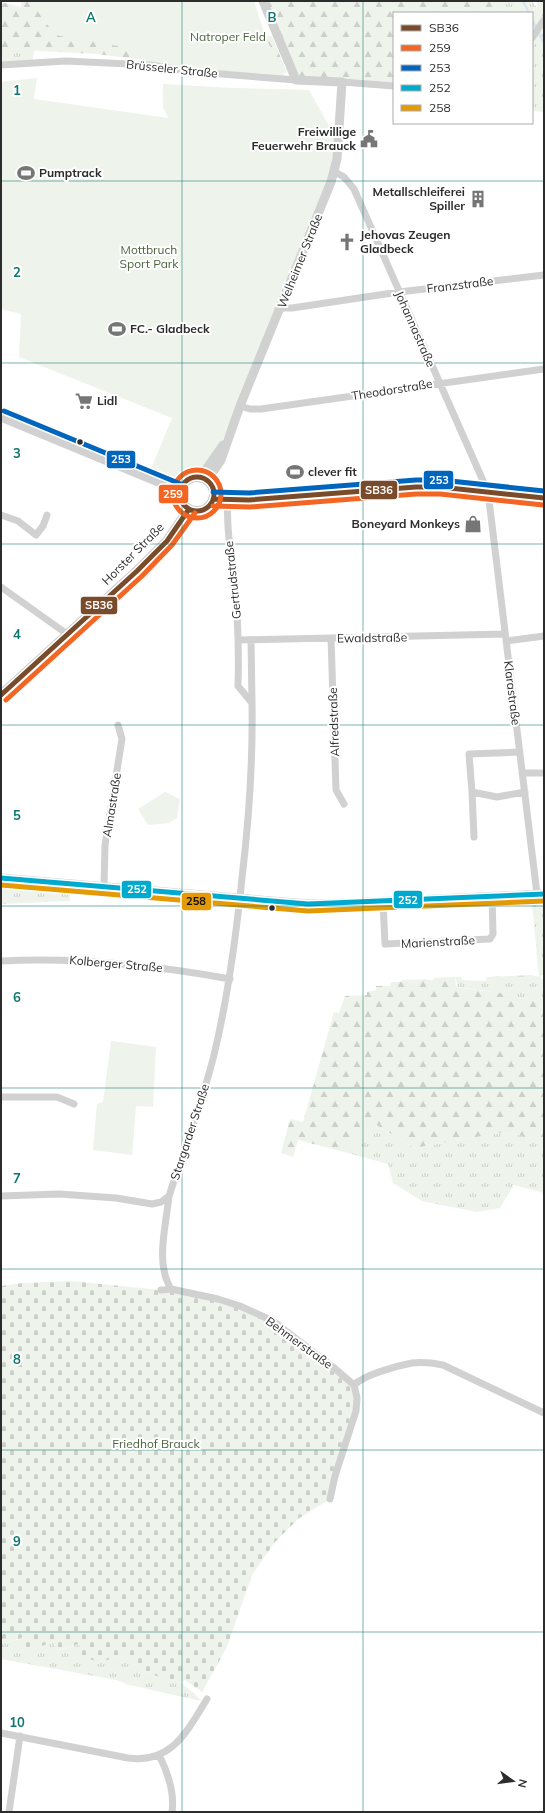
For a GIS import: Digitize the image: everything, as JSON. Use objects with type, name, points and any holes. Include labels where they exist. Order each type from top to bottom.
[{"type":"main road","points":[[193,478],[204,480],[213,491],[213,499],[204,509],[195,511],[189,509],[182,501],[180,491],[186,481],[193,478]]},
{"type":"main road","points":[[213,499],[249,500],[416,487],[440,487],[544,498]]},
{"type":"main road","name":"Horster Straße","points":[[1,695],[137,571],[167,541],[189,509]]},
{"type":"street","points":[[263,1],[296,80]]},
{"type":"street","points":[[533,36],[544,20]]},
{"type":"street","name":"Brüsseler Straße","points":[[1,65],[66,62],[142,65],[196,72],[342,82]]},
{"type":"street","points":[[342,82],[393,86]]},
{"type":"street","name":"Welheimer Straße","points":[[204,480],[221,460],[240,406],[335,172],[342,82]]},
{"type":"street","name":"Johannastraße","points":[[335,172],[344,177],[354,189],[488,492]]},
{"type":"street","name":"Franzstraße","points":[[280,308],[292,308],[399,292],[544,275]]},
{"type":"street","name":"Theodorstraße","points":[[240,406],[250,409],[261,409],[544,369]]},
{"type":"street","points":[[1,418],[180,491]]},
{"type":"street","name":"Klarastraße","points":[[488,492],[524,792],[540,894]]},
{"type":"street","name":"Gertrudstraße","points":[[228,500],[227,522],[239,640],[238,686],[252,703]]},
{"type":"street","points":[[1,515],[18,521],[36,535],[43,526],[47,514]]},
{"type":"street","points":[[1,587],[67,634]]},
{"type":"street","name":"Ewaldstraße","points":[[239,640],[331,638],[506,638],[544,636]]},
{"type":"street","name":"Alfredstraße","points":[[331,638],[336,790],[344,804]]},
{"type":"street","points":[[240,899],[249,818],[252,764],[251,640]]},
{"type":"street","name":"Almastraße","points":[[104,886],[105,845],[122,739],[118,725]]},
{"type":"street","points":[[474,836],[469,754],[520,752]]},
{"type":"street","points":[[522,773],[544,773]]},
{"type":"street","points":[[472,792],[497,797],[524,792]]},
{"type":"street","points":[[1,878],[308,904],[540,894]]},
{"type":"street","name":"Marienstraße","points":[[382,902],[386,944],[490,939],[493,936],[492,896]]},
{"type":"street","name":"Stargarder Straße","points":[[1,1196],[59,1194],[116,1198],[152,1204],[161,1202],[169,1196],[193,1125],[214,1055],[230,979],[240,899]]},
{"type":"street","name":"Kolberger Straße","points":[[1,961],[61,960],[111,962],[154,966],[230,979]]},
{"type":"street","points":[[1,1097],[57,1097],[74,1104]]},
{"type":"street","points":[[169,1196],[161,1264],[165,1280],[171,1289]]},
{"type":"street","name":"Behmerstraße","points":[[161,1290],[171,1289],[233,1304],[273,1321],[327,1362],[354,1386]]},
{"type":"street","points":[[330,1499],[335,1476],[356,1411],[357,1398],[354,1386],[359,1380],[412,1363],[443,1365],[544,1414]]},
{"type":"street","points":[[1,1734],[20,1736],[137,1759],[160,1755],[181,1740],[207,1699]]},
{"type":"street","points":[[9,1812],[20,1736]]},
{"type":"street","points":[[160,1755],[171,1786],[174,1804],[172,1812]]},
{"type":"green space","name":"Natroper Feld","points":[[22,1],[183,1],[261,36],[272,36],[287,73],[240,73],[97,54],[1,49],[1,2],[21,7]]},
{"type":"green space","name":"Natroper Feld","points":[[43,1],[254,1],[266,38],[286,79],[146,66],[139,56],[129,48],[55,35],[35,8]]},
{"type":"green space","points":[[264,1],[502,1],[509,12],[393,12],[393,83],[296,78]]},
{"type":"green space","points":[[502,1],[532,1],[537,8],[537,1],[544,1],[544,112],[533,111],[533,12],[509,12]]},
{"type":"green space","points":[[1,49],[34,50],[33,60],[1,62]]},
{"type":"green space","name":"Mottbruch Sport Park","points":[[37,78],[34,99],[168,118],[163,107],[163,84],[309,90],[337,140],[333,172],[227,432],[200,475],[190,475],[180,483],[174,478],[151,469],[172,418],[19,357],[21,314],[1,309],[1,82]]},
{"type":"green space","points":[[165,792],[180,799],[177,818],[169,823],[148,825],[138,809]]},
{"type":"green space","points":[[1,886],[70,892],[70,901],[1,904]]},
{"type":"green space","points":[[532,903],[544,904],[544,973],[540,977],[544,981],[544,997],[535,1001],[500,993],[458,987],[455,977],[461,977],[462,980],[486,981],[487,977],[531,975],[539,977]]},
{"type":"green space","points":[[455,977],[456,986],[461,988],[500,993],[535,1001],[544,997],[544,1144],[519,1135],[499,1133],[414,1148],[375,1124],[344,1152],[298,1140],[293,1157],[281,1153],[290,1119],[303,1122],[334,1012],[339,1013],[345,996],[367,995],[367,992],[376,990],[376,986],[390,986],[391,982],[402,982],[402,980],[433,980],[434,978]]},
{"type":"green space","points":[[111,1041],[156,1047],[153,1107],[136,1106],[132,1156],[93,1150],[97,1104],[103,1102]]},
{"type":"green space","points":[[375,1124],[414,1148],[499,1133],[519,1135],[544,1144],[544,1193],[514,1185],[500,1208],[477,1212],[422,1201],[393,1183],[388,1164],[344,1152]]},
{"type":"green space","name":"Friedhof Brauck","points":[[71,1281],[161,1290],[171,1289],[258,1313],[347,1379],[357,1398],[330,1499],[298,1519],[275,1542],[252,1575],[227,1647],[202,1692],[185,1680],[180,1682],[149,1674],[122,1656],[100,1662],[82,1657],[79,1644],[57,1650],[53,1642],[28,1651],[22,1638],[7,1642],[5,1638],[1,1640],[1,1286],[23,1283]]},
{"type":"green space","points":[[5,1638],[7,1642],[23,1638],[28,1651],[53,1642],[58,1650],[79,1644],[100,1662],[122,1656],[149,1674],[180,1682],[201,1701],[130,1685],[116,1680],[1,1659],[1,1640]]},
{"type":"waterway","points":[[523,1],[528,12]]},
{"type":"waterway","points":[[533,21],[544,43]]},
{"type":"transit line","name":"253","points":[[4,411],[183,485]]},
{"type":"transit line","name":"259","points":[[197,470],[206,472],[214,477],[219,485],[221,494],[219,503],[214,511],[206,516],[197,518],[188,516],[180,511],[175,503],[173,494],[175,485],[180,477],[188,472],[197,470]]},
{"type":"transit line","name":"SB36","points":[[197,477],[209,482],[214,494],[209,506],[197,511],[185,506],[180,494],[185,482],[197,477]]},
{"type":"transit line","name":"253","points":[[213,492],[249,493],[416,480],[441,480],[544,491]]},
{"type":"transit line","name":"SB36","points":[[213,499],[249,500],[416,487],[440,487],[544,498]]},
{"type":"transit line","name":"259","points":[[213,506],[250,507],[416,494],[440,494],[543,505]]},
{"type":"transit line","name":"SB36","points":[[1,695],[137,571],[167,541],[189,509]]},
{"type":"transit line","name":"259","points":[[6,700],[142,576],[172,545],[195,513]]},
{"type":"transit line","name":"252","points":[[1,878],[308,904],[544,894]]},
{"type":"transit line","name":"258","points":[[1,885],[308,911],[544,901]]},
{"type":"place","name":"Freiwillige Feuerwehr Brauck","points":[[369,139]]},
{"type":"place","name":"Pumptrack","points":[[26,173]]},
{"type":"place","name":"Metallschleiferei Spiller","points":[[478,199]]},
{"type":"place","name":"Jehovas Zeugen Gladbeck","points":[[347,242]]},
{"type":"place","name":"FC.- Gladbeck","points":[[117,329]]},
{"type":"place","name":"Lidl","points":[[84,401]]},
{"type":"place","name":"clever fit","points":[[295,472]]},
{"type":"place","name":"Boneyard Monkeys","points":[[473,524]]}]
